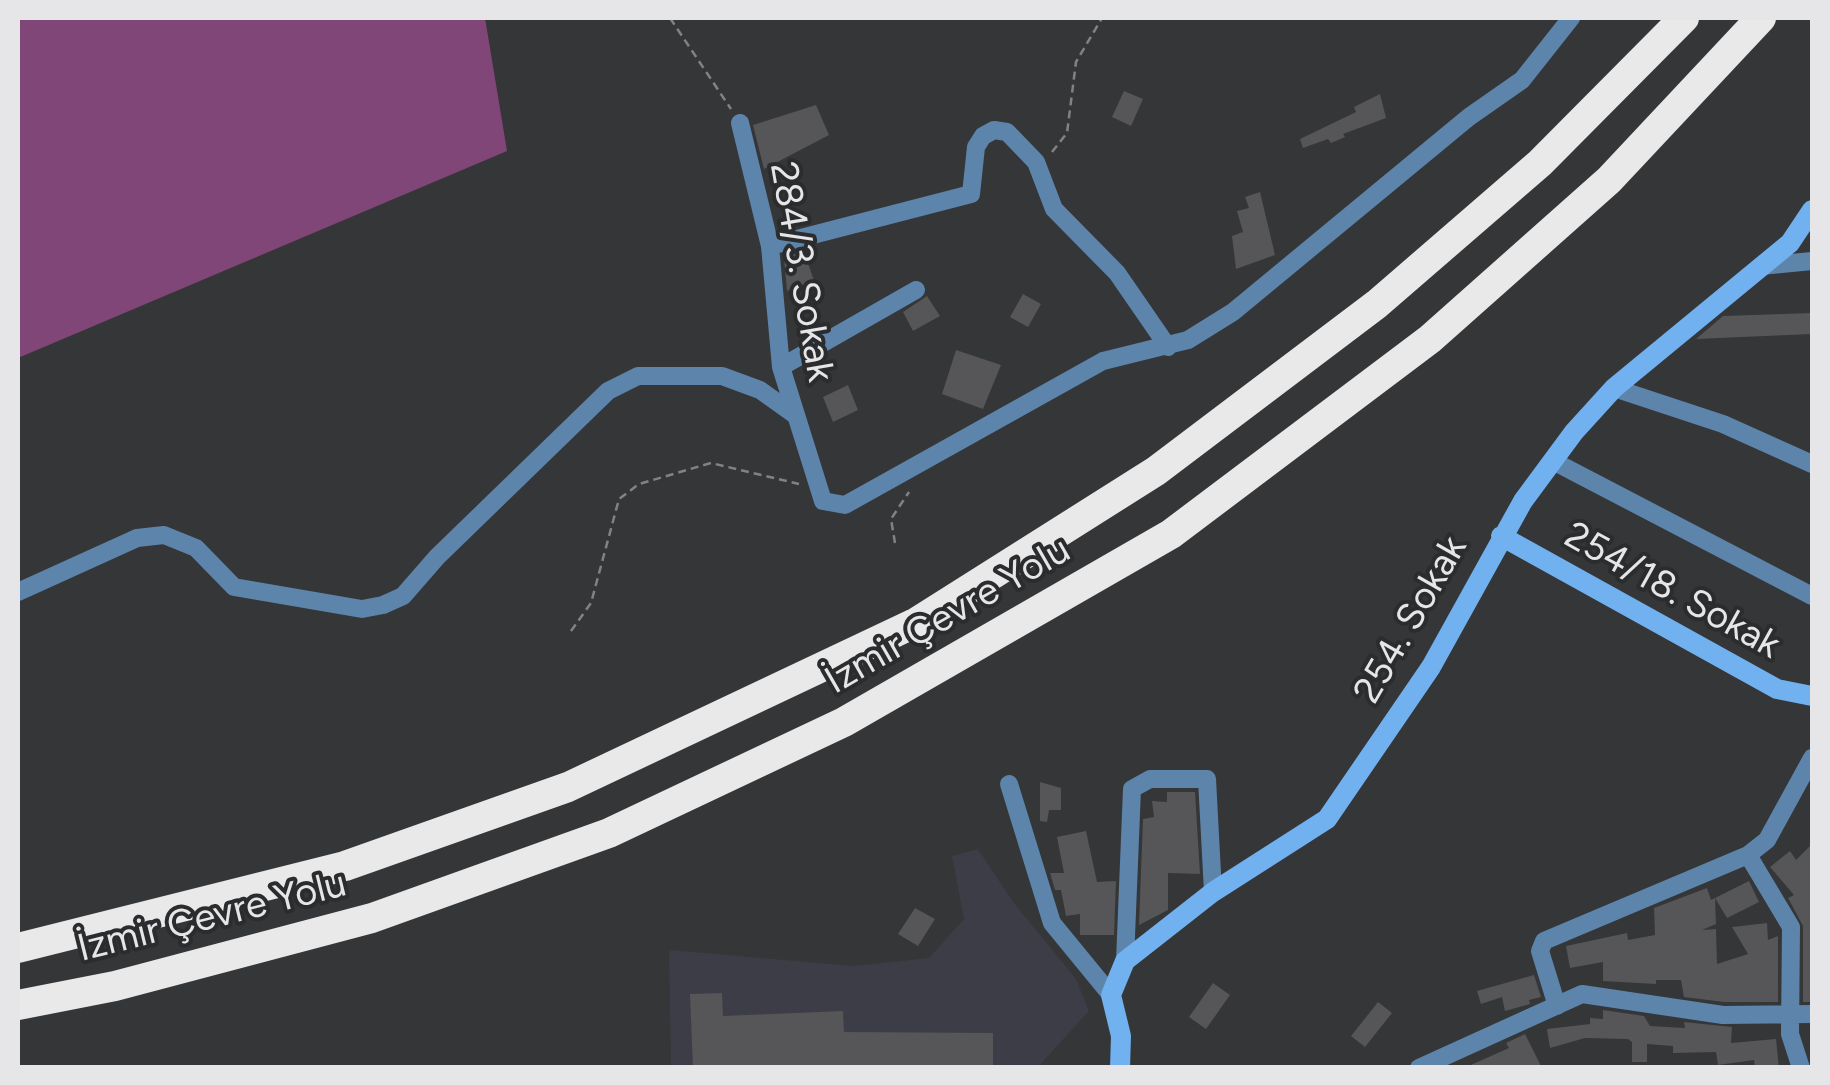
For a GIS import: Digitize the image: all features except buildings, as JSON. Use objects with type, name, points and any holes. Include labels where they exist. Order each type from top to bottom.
[{"type":"highway","name":"İzmir Çevre Yolu","points":[[18,948],[345,866],[550,794],[917,622],[1156,472],[1377,304],[1540,163],[1684,18]]},
{"type":"highway","name":"İzmir Çevre Yolu","points":[[18,1004],[115,986],[372,918],[609,833],[844,722],[1171,534],[1430,339],[1609,180],[1761,18]]},
{"type":"street","points":[[820,485],[823,501],[846,505],[898,472],[1104,361],[1188,340],[1246,302],[1470,117],[1522,80],[1571,18]]},
{"type":"street","name":"284/3. Sokak","points":[[740,123],[770,246],[781,367],[820,485]]},
{"type":"street","points":[[770,246],[971,194],[976,147],[983,136],[994,130],[1018,138],[1036,162],[1054,209],[1116,272],[1168,347]]},
{"type":"street","name":"254. Sokak","points":[[1111,995],[1125,961],[1213,892],[1328,820],[1431,667],[1501,536],[1552,461],[1614,388],[1790,242],[1812,210]]},
{"type":"street","points":[[1761,266],[1812,261]]},
{"type":"street","points":[[781,367],[916,290]]},
{"type":"street","points":[[18,592],[137,538],[164,535],[196,548],[234,587],[362,609],[383,605],[404,596],[436,556],[608,392],[638,376],[722,376],[760,390],[796,415]]},
{"type":"street","points":[[1614,388],[1722,424],[1812,464]]},
{"type":"street","points":[[1552,461],[1812,596]]},
{"type":"street","name":"254/18. Sokak","points":[[1501,536],[1777,689],[1812,696]]},
{"type":"street","points":[[1556,1006],[1540,951],[1544,941],[1748,855],[1767,840],[1812,758]]},
{"type":"street","points":[[1125,961],[1132,789],[1150,779],[1207,779],[1213,892]]},
{"type":"street","points":[[1010,784],[1052,923],[1111,995],[1121,1036],[1120,1068]]},
{"type":"street","points":[[1748,855],[1792,927],[1790,1034],[1801,1068]]},
{"type":"street","points":[[1419,1068],[1582,994],[1722,1015],[1812,1014]]},
{"type":"path","points":[[670,18],[740,123]]},
{"type":"path","points":[[1036,162],[1050,154],[1066,134],[1076,62],[1102,18]]},
{"type":"path","points":[[572,631],[591,603],[619,499],[640,484],[712,464],[751,470],[788,484],[820,485]]},
{"type":"path","points":[[895,543],[891,518],[910,494],[898,472]]},
{"type":"shaded area","points":[[18,18],[485,18],[507,151],[18,358]]},
{"type":"shaded area","points":[[978,849],[1014,903],[1076,979],[1089,1011],[1038,1067],[671,1067],[669,950],[854,966],[929,958],[964,919],[952,856]]}]
